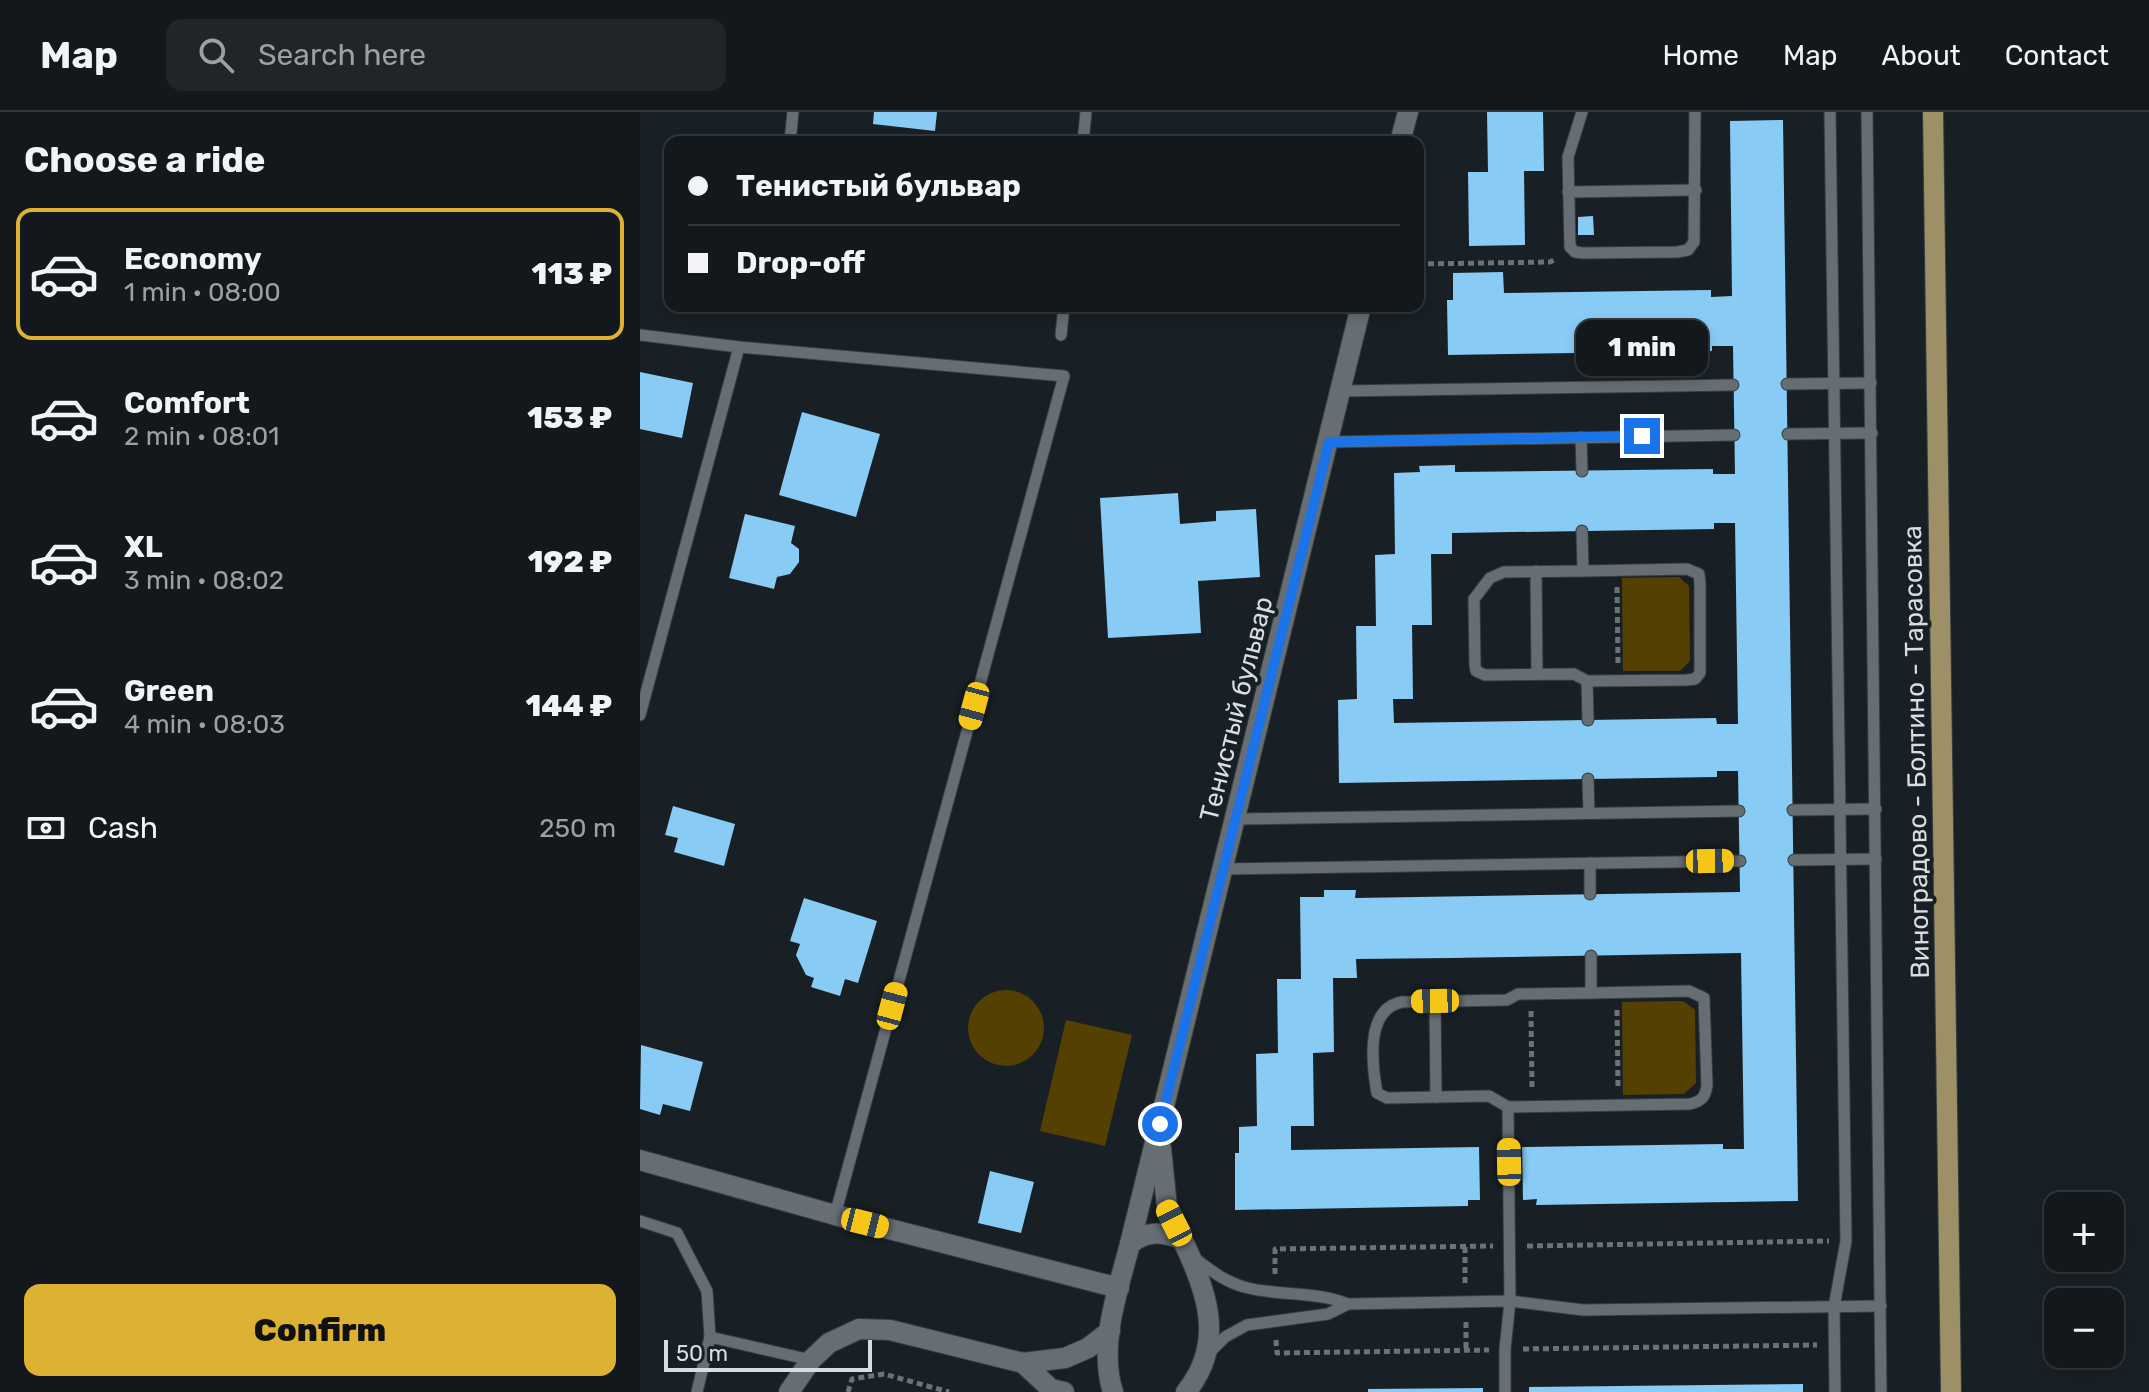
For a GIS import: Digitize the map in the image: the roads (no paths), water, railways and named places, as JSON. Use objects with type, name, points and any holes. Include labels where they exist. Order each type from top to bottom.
[{"type":"main road","name":"Виноградово - Болтино - Тарасовка","points":[[1933,112],[1951,1392]]},
{"type":"street","points":[[1402,136],[1408,112]]},
{"type":"street","name":"Тенистый бульвар","points":[[1113,1392],[1108,1358],[1119,1288],[1360,312]]},
{"type":"street","name":"Тенистый бульвар","points":[[1160,1124],[1162,1180],[1167,1207],[1199,1272],[1209,1310],[1208,1355],[1199,1384],[1186,1392]]},
{"type":"street","points":[[640,1160],[835,1215],[1119,1288]]},
{"type":"street","points":[[1130,1244],[1140,1236],[1167,1233],[1186,1246]]},
{"type":"street","points":[[789,1392],[811,1360],[829,1343],[859,1329],[890,1330],[1023,1363],[1065,1358],[1088,1348],[1110,1331]]},
{"type":"street","points":[[1023,1363],[1051,1389],[1064,1392]]},
{"type":"lane","points":[[791,136],[793,112]]},
{"type":"lane","points":[[1084,136],[1086,112]]},
{"type":"lane","points":[[1582,112],[1568,157],[1569,237],[1570,247],[1575,252],[1688,250],[1694,242],[1696,231],[1695,112]]},
{"type":"lane","points":[[1830,112],[1846,1241],[1834,1307],[1835,1392]]},
{"type":"lane","points":[[1867,112],[1881,1392]]},
{"type":"lane","points":[[1568,192],[1696,190]]},
{"type":"lane","points":[[1061,335],[1063,312]]},
{"type":"lane","points":[[640,335],[739,347],[1064,376],[835,1215]]},
{"type":"lane","points":[[640,715],[739,347]]},
{"type":"lane","points":[[1787,384],[1871,383]]},
{"type":"lane","points":[[1340,391],[1733,385]]},
{"type":"lane","points":[[1788,434],[1872,433]]},
{"type":"lane","points":[[1329,442],[1734,435]]},
{"type":"lane","points":[[1581,437],[1582,471]]},
{"type":"lane","points":[[1582,531],[1583,571]]},
{"type":"lane","points":[[1687,569],[1699,574],[1701,665],[1695,679],[1587,681],[1574,674],[1485,675],[1476,671],[1476,593],[1496,573],[1583,571],[1687,569]]},
{"type":"lane","points":[[1536,571],[1537,674]]},
{"type":"lane","points":[[1587,681],[1588,720]]},
{"type":"lane","points":[[1588,779],[1589,813]]},
{"type":"lane","points":[[1793,810],[1876,809]]},
{"type":"lane","points":[[1235,819],[1739,811]]},
{"type":"lane","points":[[1794,860],[1876,859]]},
{"type":"lane","points":[[1223,869],[1740,861]]},
{"type":"lane","points":[[1590,863],[1590,894]]},
{"type":"lane","points":[[1591,956],[1591,993]]},
{"type":"lane","points":[[1689,991],[1704,998],[1707,1086],[1699,1102],[1508,1107],[1489,1096],[1387,1098],[1377,1093],[1375,1033],[1381,1015],[1394,1004],[1507,1000],[1518,994],[1591,993],[1689,991]]},
{"type":"lane","points":[[1435,1001],[1436,1097]]},
{"type":"lane","points":[[1505,1392],[1510,1301],[1508,1107]]},
{"type":"lane","points":[[640,1221],[677,1233],[707,1291],[710,1337],[697,1392]]},
{"type":"lane","points":[[1186,1246],[1217,1276],[1246,1288],[1327,1295],[1348,1304],[1510,1301],[1583,1310],[1881,1306]]},
{"type":"lane","points":[[1208,1355],[1225,1337],[1247,1325],[1328,1314],[1348,1304]]},
{"type":"lane","points":[[710,1337],[811,1360]]}]
